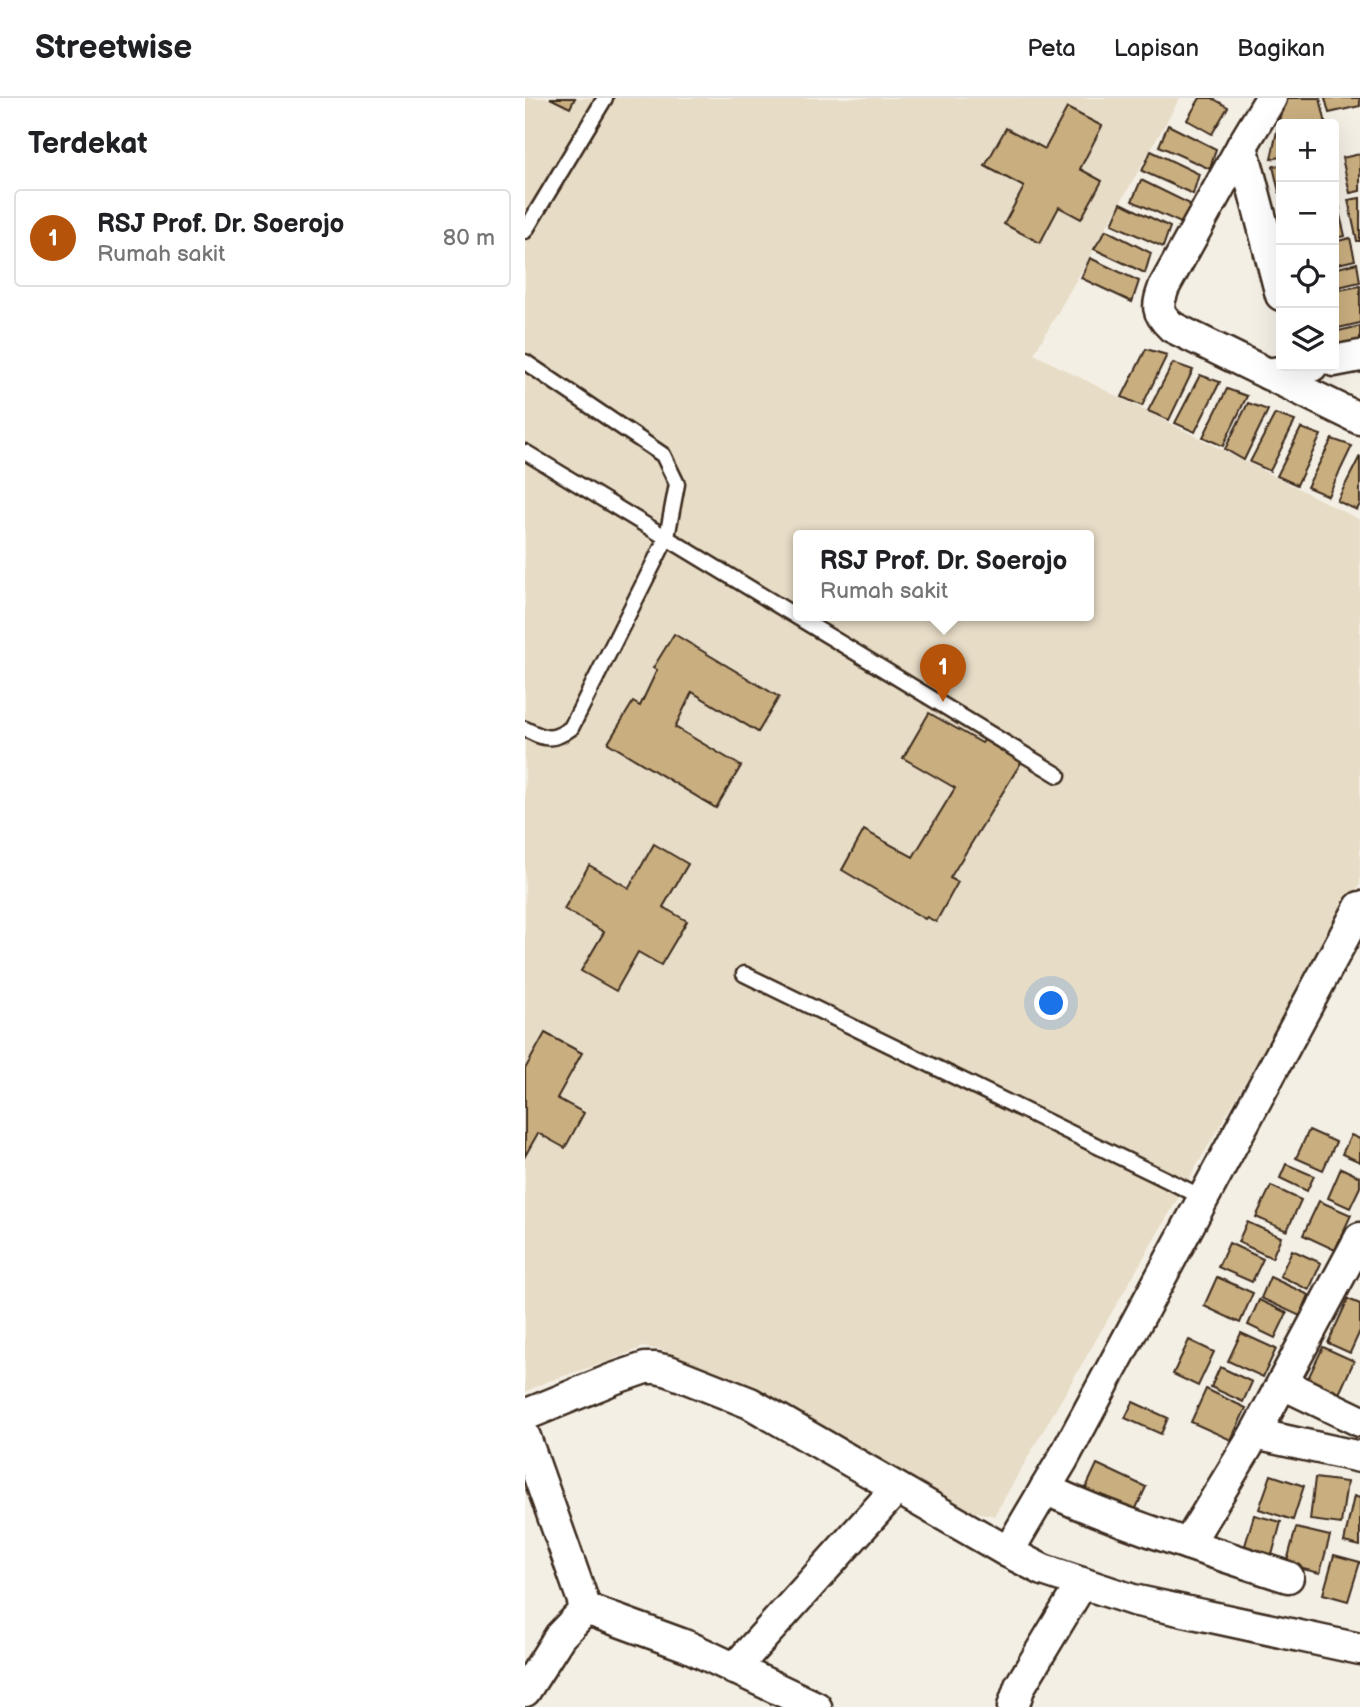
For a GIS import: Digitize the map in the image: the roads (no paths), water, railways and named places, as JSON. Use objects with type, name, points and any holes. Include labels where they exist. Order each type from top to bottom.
[{"type":"street","points":[[1271,98],[1164,287],[1158,305],[1161,316],[1172,327],[1360,419]]},
{"type":"street","points":[[1242,146],[1276,276]]},
{"type":"street","points":[[1339,360],[1360,356]]},
{"type":"street","points":[[1268,374],[1283,371]]},
{"type":"street","points":[[1008,1552],[1063,1459],[1360,907]]},
{"type":"street","points":[[1188,1544],[1255,1434],[1356,1253]]},
{"type":"street","points":[[525,1415],[645,1368],[669,1371],[750,1403],[1043,1570],[1133,1600],[1360,1649]]},
{"type":"street","points":[[1283,1384],[1360,1421]]},
{"type":"street","points":[[1255,1434],[1360,1457]]},
{"type":"street","points":[[525,1437],[586,1609]]},
{"type":"street","points":[[734,1669],[897,1488]]},
{"type":"street","points":[[1045,1489],[1084,1507],[1288,1577]]},
{"type":"street","points":[[1013,1707],[1020,1686],[1082,1583]]},
{"type":"street","points":[[586,1609],[687,1646],[817,1707]]},
{"type":"street","points":[[525,1691],[560,1636],[586,1609]]},
{"type":"lane","points":[[525,231],[605,98]]},
{"type":"lane","points":[[525,362],[663,455],[677,484],[667,537],[571,728],[557,738],[542,737],[525,729]]},
{"type":"lane","points":[[525,452],[793,614]]},
{"type":"lane","points":[[805,621],[1058,775]]},
{"type":"lane","points":[[744,974],[1204,1198]]},
{"type":"place","name":"RSJ Prof. Dr. Soerojo","points":[[943,702]]}]
